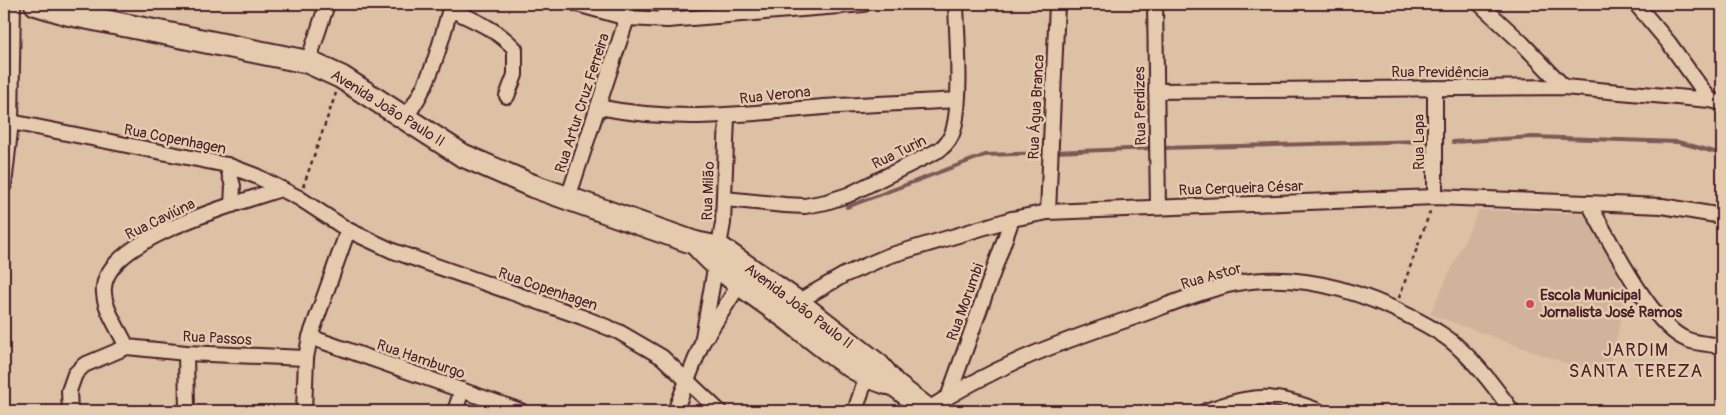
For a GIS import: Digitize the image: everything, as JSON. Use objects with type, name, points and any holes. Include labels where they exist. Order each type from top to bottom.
[{"type":"main road","name":"Avenida João Paulo II","points":[[36,4],[308,62],[341,77],[462,155],[533,186],[695,243],[718,257],[928,410]]},
{"type":"street","points":[[4,185],[11,122],[13,4]]},
{"type":"street","points":[[308,62],[327,4]]},
{"type":"street","points":[[576,4],[627,18],[667,20],[767,8],[864,4]]},
{"type":"street","points":[[663,4],[667,20]]},
{"type":"street","name":"Rua Turin","points":[[725,199],[806,206],[848,195],[940,150],[954,129],[956,100],[956,4]]},
{"type":"street","name":"Rua Água Branca","points":[[1048,212],[1057,4]]},
{"type":"street","name":"Rua Perdizes","points":[[1155,4],[1158,207]]},
{"type":"street","points":[[1480,4],[1522,43],[1564,87]]},
{"type":"street","points":[[1636,4],[1716,102]]},
{"type":"street","points":[[404,119],[418,102],[430,77],[449,6],[488,27],[503,37],[515,49],[515,75],[507,96]]},
{"type":"street","name":"Rua Artur Cruz Ferreira","points":[[568,198],[627,18]]},
{"type":"street","name":"Rua Previdência","points":[[1156,91],[1564,87],[1716,102]]},
{"type":"street","name":"Rua Lapa","points":[[1435,88],[1435,196]]},
{"type":"street","name":"Rua Verona","points":[[598,107],[661,116],[727,116],[851,105],[956,100]]},
{"type":"street","name":"Rua Milão","points":[[702,342],[718,257],[725,199],[727,116]]},
{"type":"street","name":"Rua Copenhagen","points":[[11,122],[227,165],[256,176],[299,198],[348,230],[393,251],[582,317],[619,332],[662,357],[719,411]]},
{"type":"street","points":[[227,165],[233,186],[232,205]]},
{"type":"street","name":"Rua Caviúna","points":[[127,346],[103,294],[106,276],[113,265],[126,253],[148,239],[175,226],[281,189]]},
{"type":"street","name":"Rua Cerqueira César","points":[[791,310],[844,275],[888,256],[1012,219],[1048,212],[1435,196],[1662,206],[1722,216]]},
{"type":"street","points":[[1589,204],[1653,313],[1669,329],[1687,340],[1722,346]]},
{"type":"street","name":"Rua Morumbi","points":[[949,396],[1012,219]]},
{"type":"street","points":[[304,411],[306,358],[310,337],[348,230]]},
{"type":"street","points":[[674,411],[688,381],[702,342],[744,276]]},
{"type":"street","name":"Rua Astor","points":[[928,410],[1003,365],[1071,338],[1232,284],[1267,280],[1308,282],[1341,288],[1395,309],[1425,324],[1458,346],[1488,378],[1512,411]]},
{"type":"street","name":"Rua Hamburgo","points":[[310,337],[521,411]]},
{"type":"street","points":[[70,411],[69,391],[75,374],[84,366],[127,346]]},
{"type":"street","name":"Rua Passos","points":[[127,346],[186,353],[306,358]]},
{"type":"street","points":[[186,353],[187,411]]},
{"type":"street","points":[[856,411],[858,400],[874,372]]},
{"type":"street","points":[[455,411],[462,390]]},
{"type":"street","points":[[1206,411],[1237,400],[1264,397],[1301,404],[1319,411]]},
{"type":"path","points":[[299,198],[341,77]]},
{"type":"path","points":[[1395,309],[1435,196]]},
{"type":"shaded area","name":"Escola Municipal Jornalista José Ramos","points":[[1479,210],[1587,214],[1627,294],[1607,378],[1430,314]]},
{"type":"waterway","points":[[1453,142],[1533,137],[1678,142],[1722,154]]},
{"type":"waterway","points":[[1161,148],[1424,141]]},
{"type":"waterway","points":[[1054,152],[1154,148]]},
{"type":"waterway","points":[[847,207],[985,155],[1047,153]]},
{"type":"place","name":"Escola Municipal Jornalista José Ramos","points":[[1530,304]]},
{"type":"district","name":"JARDIM SANTA TEREZA","points":[[1636,360]]}]
